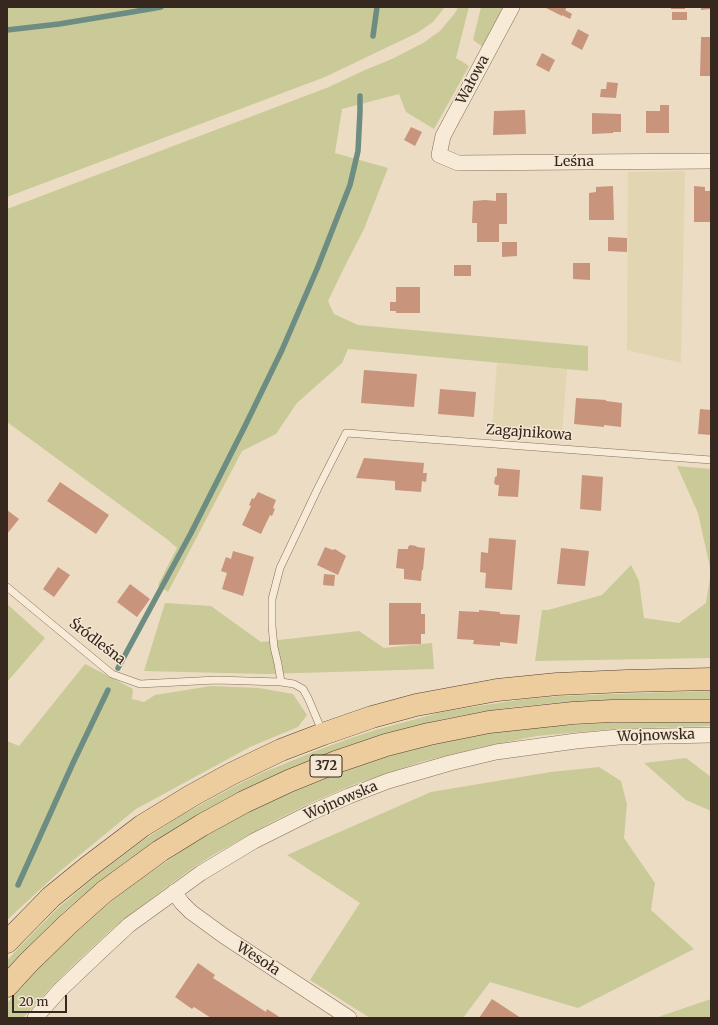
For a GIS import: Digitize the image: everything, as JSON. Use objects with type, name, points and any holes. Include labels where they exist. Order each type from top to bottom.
[{"type":"main road","name":"372","points":[[7,942],[51,897],[142,826],[231,774],[281,750],[323,734],[372,717],[416,705],[497,690],[557,684],[627,680],[711,679]]},
{"type":"main road","name":"372","points":[[7,986],[28,962],[66,925],[104,892],[160,851],[202,825],[244,802],[289,781],[336,762],[393,743],[489,722],[612,711],[711,710]]},
{"type":"street","name":"Wałowa","points":[[439,155],[443,136],[512,7]]},
{"type":"street","name":"Leśna","points":[[439,155],[458,163],[711,161]]},
{"type":"street","name":"Wojnowska","points":[[35,1018],[60,990],[100,951],[129,925],[174,892],[201,873],[254,841],[348,796],[388,781],[450,763],[496,752],[576,741],[619,737],[711,735]]},
{"type":"street","name":"Wesoła","points":[[174,892],[191,912],[349,1018]]},
{"type":"lane","name":"Zagajnikowa","points":[[280,682],[274,647],[272,599],[280,568],[346,433],[711,460]]},
{"type":"lane","name":"Śródleśna","points":[[7,587],[112,674],[140,684],[216,680],[280,682],[294,684],[303,689],[323,734]]},
{"type":"shaded area","points":[[685,171],[681,363],[627,350],[628,172]]},
{"type":"shaded area","points":[[497,363],[567,369],[562,433],[492,429]]},
{"type":"green space","points":[[7,7],[445,7],[433,22],[417,33],[325,77],[7,197]]},
{"type":"green space","points":[[458,7],[469,7],[456,58],[469,66],[434,129],[406,112],[399,94],[342,109],[335,153],[388,168],[364,229],[328,301],[334,314],[358,325],[588,346],[588,371],[348,349],[342,363],[297,403],[276,434],[242,451],[168,592],[158,585],[177,548],[7,422],[7,209],[329,87],[392,59],[423,43],[440,31]]},
{"type":"green space","points":[[481,7],[504,7],[483,47],[473,40]]},
{"type":"green space","points":[[677,466],[711,469],[711,572],[698,513]]},
{"type":"green space","points":[[631,565],[639,581],[644,618],[679,623],[706,603],[711,572],[711,658],[535,661],[542,610],[548,610],[602,595]]},
{"type":"green space","points":[[165,603],[211,606],[261,642],[359,631],[384,648],[432,643],[434,669],[267,674],[144,671]]},
{"type":"green space","points":[[7,604],[45,638],[7,682]]},
{"type":"green space","points":[[85,664],[133,689],[132,699],[144,702],[155,695],[211,686],[259,688],[293,694],[307,715],[298,727],[250,747],[136,809],[59,872],[7,920],[7,741],[19,746]]},
{"type":"green space","points":[[711,691],[711,699],[652,699],[565,702],[480,712],[444,719],[380,735],[291,768],[227,798],[180,825],[128,860],[69,907],[7,969],[7,960],[57,909],[97,875],[145,839],[182,815],[237,785],[318,750],[375,730],[442,712],[478,706],[560,696]]},
{"type":"green space","points":[[711,721],[711,726],[614,729],[537,736],[482,747],[421,762],[355,784],[306,805],[272,822],[213,855],[187,872],[112,929],[53,985],[23,1018],[7,1018],[7,1003],[26,981],[62,945],[113,900],[192,844],[241,816],[285,795],[353,768],[389,756],[484,734],[543,727],[602,723]]},
{"type":"green space","points":[[686,758],[711,777],[711,811],[686,800],[644,763]]},
{"type":"green space","points":[[599,767],[621,781],[627,804],[624,838],[655,883],[651,910],[694,949],[578,1008],[490,982],[463,1018],[370,1018],[310,980],[360,903],[287,855],[431,792],[551,772]]},
{"type":"green space","points":[[711,999],[711,1018],[655,1018]]},
{"type":"building","points":[[544,7],[567,7],[565,10],[572,14],[570,19]]},
{"type":"building","points":[[671,7],[685,7],[685,9],[671,9]]},
{"type":"building","points":[[701,7],[711,7],[711,9],[701,10]]},
{"type":"building","points":[[672,12],[687,12],[687,20],[672,20]]},
{"type":"building","points":[[578,29],[589,35],[582,50],[571,44]]},
{"type":"building","points":[[701,37],[711,37],[711,76],[700,76]]},
{"type":"building","points":[[542,53],[555,60],[549,72],[536,65]]},
{"type":"building","points":[[607,82],[618,83],[616,98],[600,97],[601,89],[606,89]]},
{"type":"building","points":[[660,105],[669,105],[669,133],[646,133],[646,111],[660,111]]},
{"type":"building","points":[[525,110],[526,134],[493,135],[494,111]]},
{"type":"building","points":[[592,113],[621,114],[621,132],[592,134]]},
{"type":"building","points":[[411,127],[422,132],[415,146],[404,140]]},
{"type":"building","points":[[613,186],[614,220],[589,220],[589,193],[596,192],[596,187]]},
{"type":"building","points":[[694,186],[705,187],[705,191],[711,191],[711,222],[694,222]]},
{"type":"building","points":[[496,193],[507,193],[507,224],[499,224],[499,242],[477,242],[477,223],[472,223],[473,201],[496,201]]},
{"type":"building","points":[[608,237],[627,238],[627,252],[608,251]]},
{"type":"building","points":[[502,242],[517,242],[517,256],[502,257]]},
{"type":"building","points":[[573,263],[590,263],[590,280],[573,279]]},
{"type":"building","points":[[454,265],[471,265],[471,276],[454,276]]},
{"type":"building","points":[[396,287],[420,287],[420,313],[396,313],[396,311],[390,311],[390,302],[396,302]]},
{"type":"building","points":[[711,341],[711,359],[710,359]]},
{"type":"building","points":[[364,370],[417,374],[414,407],[361,403]]},
{"type":"building","points":[[440,389],[476,392],[474,417],[438,414]]},
{"type":"building","points":[[576,398],[606,400],[622,403],[621,427],[574,424]]},
{"type":"building","points":[[700,409],[711,410],[711,435],[698,434]]},
{"type":"building","points":[[364,458],[424,463],[423,473],[427,473],[426,482],[422,481],[421,492],[395,490],[395,481],[356,478]]},
{"type":"building","points":[[497,468],[520,470],[518,497],[498,496],[499,485],[494,483],[495,477],[497,476]]},
{"type":"building","points":[[582,475],[603,477],[601,511],[580,509]]},
{"type":"building","points":[[60,482],[109,515],[96,534],[47,501]]},
{"type":"building","points":[[258,492],[276,500],[273,508],[275,509],[272,516],[270,515],[261,534],[242,525],[251,506],[249,505],[252,498],[254,499]]},
{"type":"building","points":[[7,510],[19,519],[7,534]]},
{"type":"building","points":[[489,538],[516,540],[512,590],[485,588],[486,573],[480,572],[481,552],[488,553]]},
{"type":"building","points":[[410,545],[425,548],[421,581],[404,579],[404,569],[396,568],[398,549],[408,549]]},
{"type":"building","points":[[325,547],[333,550],[335,549],[346,556],[338,575],[317,565]]},
{"type":"building","points":[[561,548],[589,551],[585,586],[557,584]]},
{"type":"building","points":[[233,551],[254,557],[243,596],[222,589],[227,573],[221,571],[226,557],[231,559]]},
{"type":"building","points":[[58,567],[70,575],[54,597],[43,589]]},
{"type":"building","points":[[324,574],[335,575],[334,586],[323,585]]},
{"type":"building","points":[[130,584],[150,599],[137,617],[117,602]]},
{"type":"building","points":[[389,603],[421,603],[421,614],[425,614],[425,634],[421,634],[421,644],[389,645]]},
{"type":"building","points":[[479,610],[500,612],[500,614],[520,615],[517,644],[500,642],[500,646],[473,644],[474,640],[457,639],[459,611],[479,612]]},
{"type":"building","points":[[198,963],[215,975],[213,978],[266,1012],[267,1009],[281,1018],[211,1018],[194,1007],[192,1009],[175,997]]},
{"type":"building","points":[[492,999],[521,1018],[479,1018]]},
{"type":"waterway","points":[[7,30],[59,24],[161,7]]},
{"type":"waterway","points":[[373,36],[377,7]]},
{"type":"waterway","points":[[118,668],[191,533],[245,426],[282,350],[317,269],[350,185],[358,151],[360,96]]},
{"type":"waterway","points":[[18,885],[108,690]]}]
